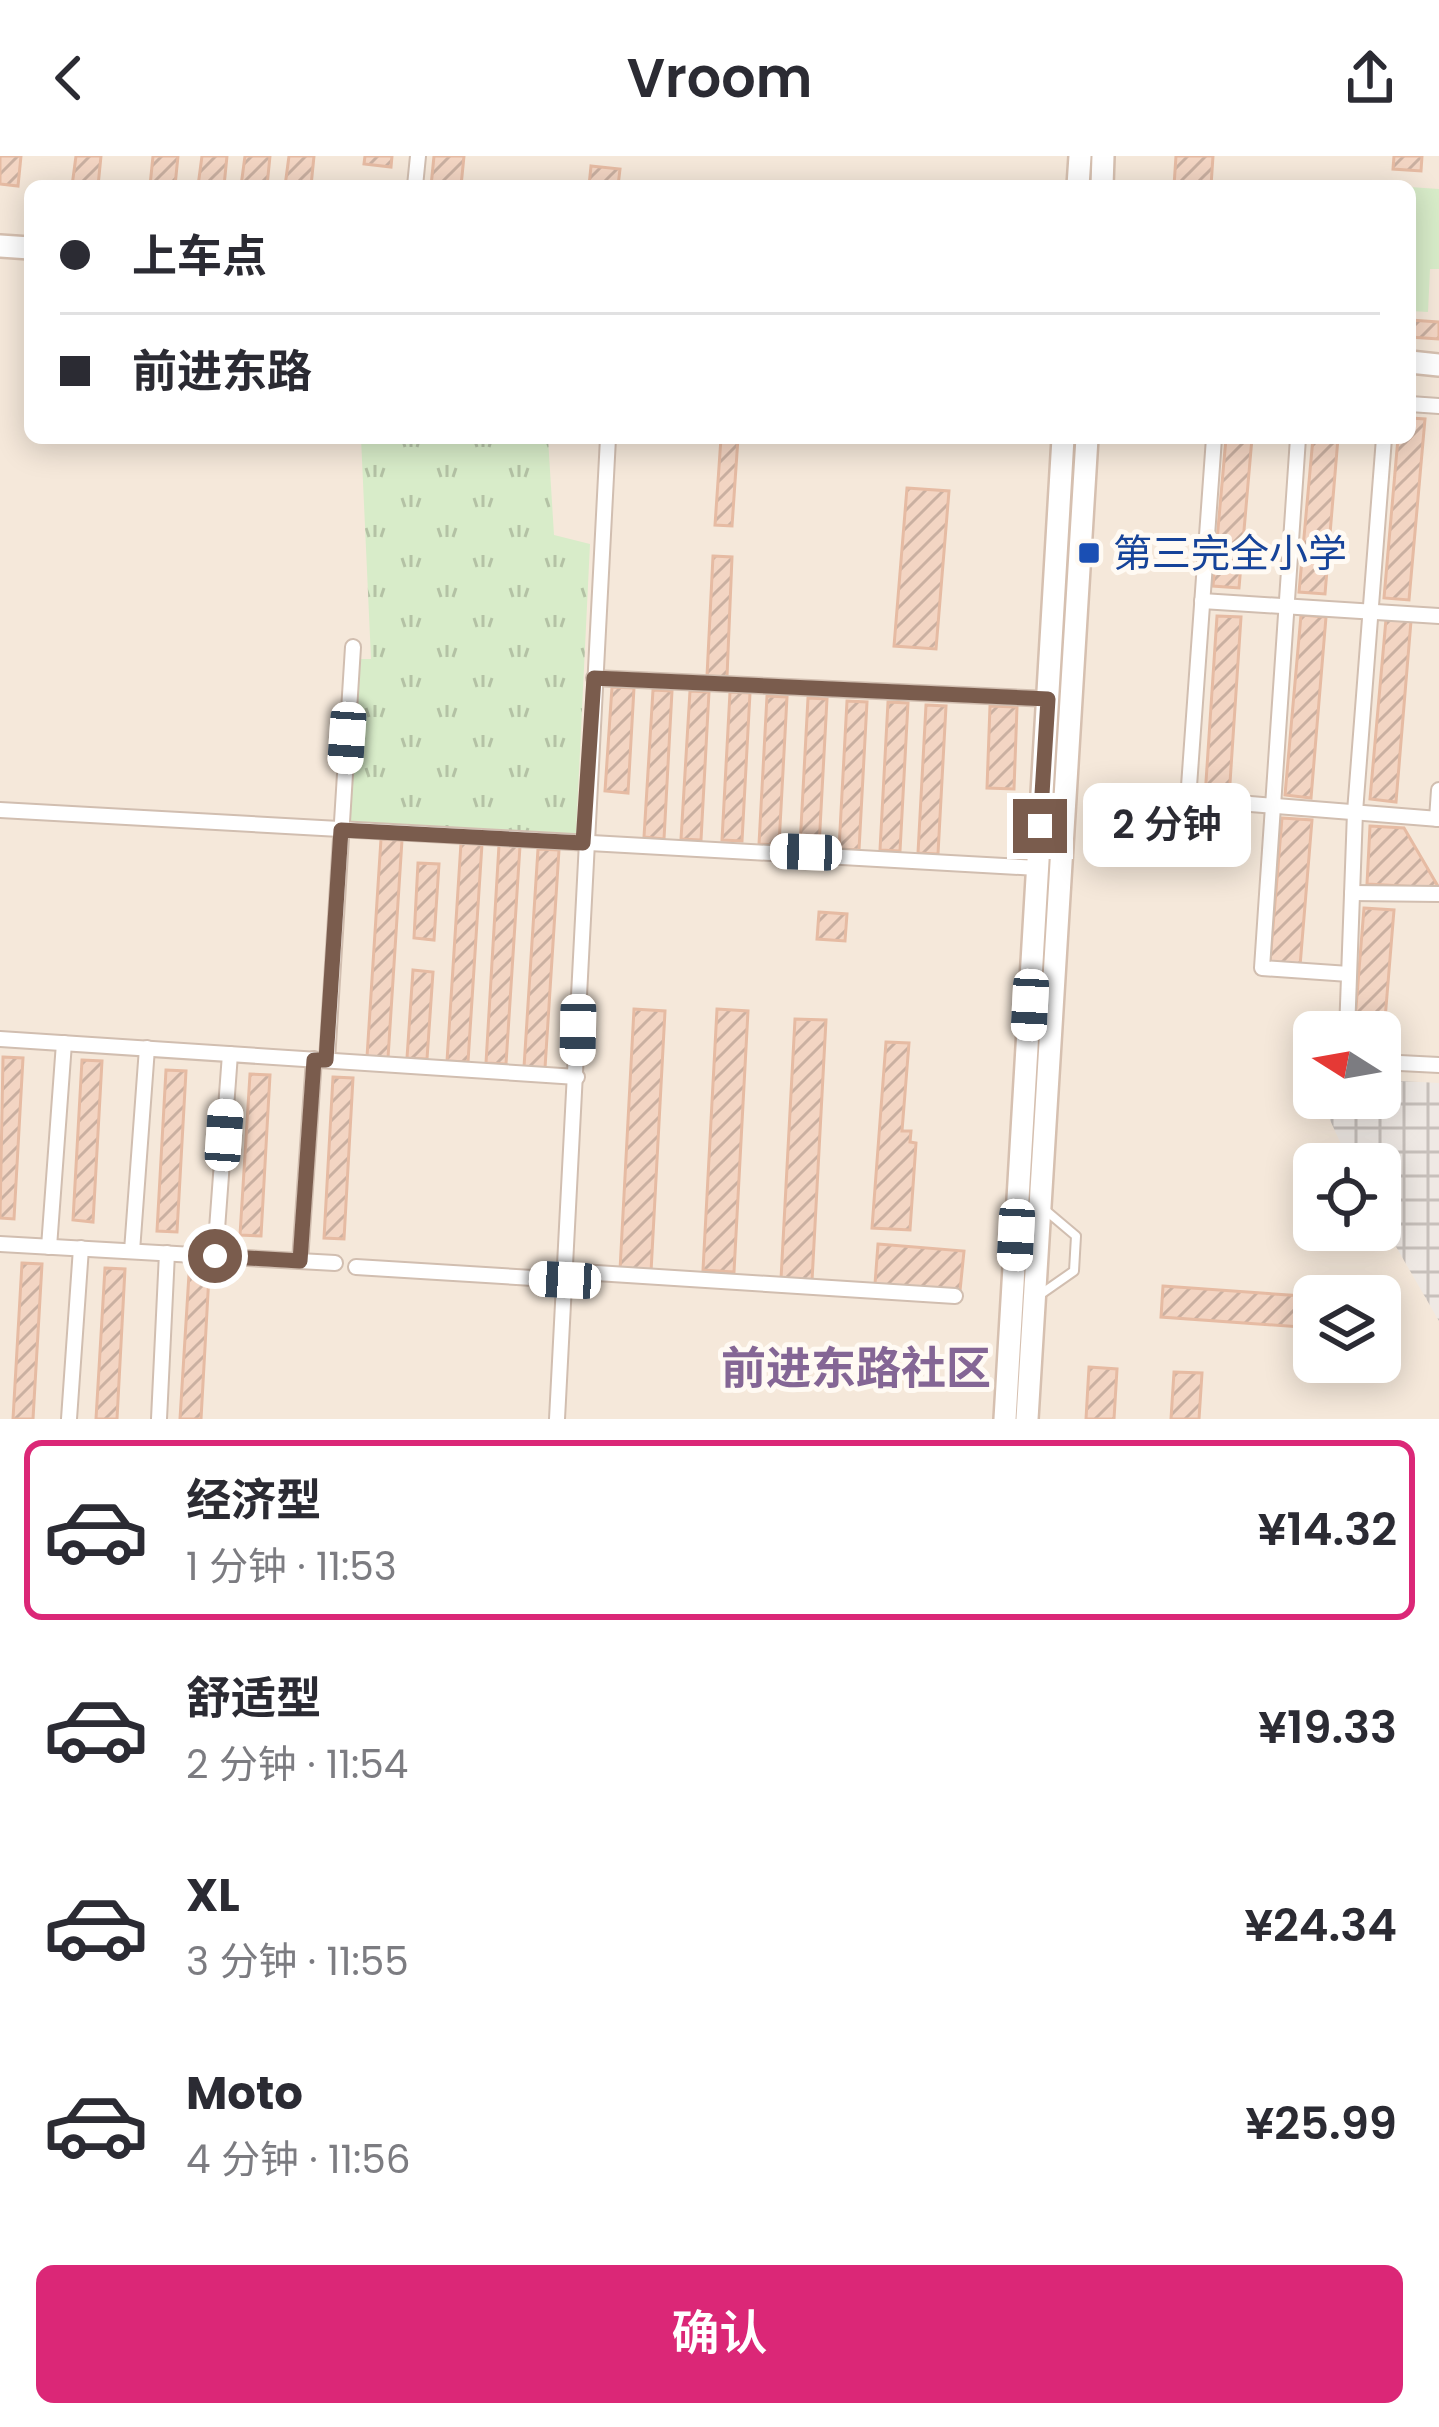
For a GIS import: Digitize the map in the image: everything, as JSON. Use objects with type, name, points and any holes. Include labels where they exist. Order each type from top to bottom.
[{"type":"main road","points":[[1005,1419],[1063,444]]},
{"type":"main road","points":[[1027,1419],[1087,444]]},
{"type":"street","points":[[557,1419],[577,1077],[583,843],[608,444]]},
{"type":"street","points":[[1186,828],[1214,444]]},
{"type":"street","points":[[1298,444],[1262,968],[1349,974]]},
{"type":"street","points":[[1348,1011],[1355,812],[1384,444]]},
{"type":"street","points":[[1202,601],[1439,616]]},
{"type":"street","points":[[300,1261],[341,830],[353,647]]},
{"type":"street","points":[[594,678],[1048,699]]},
{"type":"street","points":[[1238,802],[1438,819],[1439,790]]},
{"type":"street","points":[[0,810],[1038,868]]},
{"type":"street","points":[[1352,892],[1439,893]]},
{"type":"street","points":[[0,1039],[577,1077]]},
{"type":"street","points":[[49,1246],[64,1043]]},
{"type":"street","points":[[132,1251],[147,1048]]},
{"type":"street","points":[[215,1256],[230,1054]]},
{"type":"street","points":[[1401,1063],[1439,1065]]},
{"type":"street","points":[[0,1244],[335,1263]]},
{"type":"street","points":[[69,1419],[82,1248]]},
{"type":"street","points":[[159,1419],[166,1253]]},
{"type":"street","points":[[356,1267],[956,1296]]},
{"type":"lane","points":[[1034,1298],[1074,1271],[1076,1236],[1040,1206]]},
{"type":"shaded area","points":[[0,156],[1439,156],[1439,1419],[0,1419]]},
{"type":"shaded area","points":[[1401,1081],[1439,1083],[1439,1321],[1399,1251],[1401,1143],[1340,1143],[1330,1119],[1401,1119]]},
{"type":"green space","points":[[1416,187],[1439,189],[1439,269],[1430,269],[1428,312],[1416,311]]},
{"type":"green space","points":[[361,444],[548,444],[554,535],[590,544],[576,834],[347,823],[357,659],[371,659]]},
{"type":"building","points":[[0,156],[21,156],[18,186],[0,184]]},
{"type":"building","points":[[76,156],[101,156],[99,180],[73,180]]},
{"type":"building","points":[[153,156],[178,156],[176,180],[151,180]]},
{"type":"building","points":[[202,156],[227,156],[225,180],[199,180]]},
{"type":"building","points":[[245,156],[270,156],[268,180],[242,180]]},
{"type":"building","points":[[289,156],[314,156],[312,180],[286,180]]},
{"type":"building","points":[[365,156],[392,156],[391,167],[364,164]]},
{"type":"building","points":[[434,156],[464,156],[462,180],[432,180]]},
{"type":"building","points":[[1176,156],[1213,156],[1211,180],[1174,180]]},
{"type":"building","points":[[1394,156],[1422,156],[1421,171],[1393,169]]},
{"type":"building","points":[[591,166],[620,169],[619,180],[590,180]]},
{"type":"building","points":[[1416,320],[1439,322],[1439,339],[1416,337]]},
{"type":"building","points":[[1416,418],[1425,419],[1409,600],[1384,598],[1397,444],[1416,444]]},
{"type":"building","points":[[721,444],[738,444],[732,526],[715,525]]},
{"type":"building","points":[[1225,444],[1251,444],[1239,588],[1213,586]]},
{"type":"building","points":[[1312,444],[1338,444],[1325,594],[1299,592]]},
{"type":"building","points":[[907,488],[949,491],[936,649],[894,646]]},
{"type":"building","points":[[713,556],[732,557],[727,677],[707,676]]},
{"type":"building","points":[[1301,615],[1326,617],[1311,798],[1285,795]]},
{"type":"building","points":[[1217,616],[1241,617],[1227,828],[1203,827]]},
{"type":"building","points":[[1386,619],[1411,621],[1396,802],[1370,799]]},
{"type":"building","points":[[612,687],[634,688],[628,793],[605,791]]},
{"type":"building","points":[[653,690],[672,691],[664,839],[644,837]]},
{"type":"building","points":[[690,691],[709,692],[701,840],[681,839]]},
{"type":"building","points":[[730,692],[750,693],[742,841],[722,840]]},
{"type":"building","points":[[767,696],[787,697],[779,845],[759,844]]},
{"type":"building","points":[[808,698],[827,699],[819,847],[800,846]]},
{"type":"building","points":[[847,701],[867,702],[859,850],[839,849]]},
{"type":"building","points":[[888,702],[908,703],[900,851],[880,850]]},
{"type":"building","points":[[926,705],[946,706],[938,854],[918,853]]},
{"type":"building","points":[[990,706],[1017,707],[1014,789],[987,788]]},
{"type":"building","points":[[1282,818],[1312,820],[1300,966],[1270,963]]},
{"type":"building","points":[[1370,826],[1404,828],[1439,888],[1367,884]]},
{"type":"building","points":[[381,839],[402,840],[388,1058],[367,1057]]},
{"type":"building","points":[[461,843],[482,844],[468,1062],[447,1061]]},
{"type":"building","points":[[499,845],[520,846],[506,1064],[486,1063]]},
{"type":"building","points":[[538,849],[559,850],[545,1068],[524,1067]]},
{"type":"building","points":[[418,863],[439,864],[434,940],[414,938]]},
{"type":"building","points":[[1364,908],[1394,910],[1386,1011],[1356,1011]]},
{"type":"building","points":[[819,912],[847,914],[845,941],[817,939]]},
{"type":"building","points":[[413,970],[433,972],[427,1059],[407,1058]]},
{"type":"building","points":[[634,1009],[665,1011],[651,1272],[620,1270]]},
{"type":"building","points":[[717,1009],[748,1011],[734,1272],[703,1270]]},
{"type":"building","points":[[795,1019],[826,1020],[812,1281],[781,1279]]},
{"type":"building","points":[[886,1042],[909,1043],[902,1131],[911,1131],[910,1142],[916,1143],[910,1230],[872,1228]]},
{"type":"building","points":[[3,1057],[23,1058],[14,1219],[0,1218]]},
{"type":"building","points":[[82,1060],[102,1061],[93,1222],[73,1220]]},
{"type":"building","points":[[166,1070],[186,1071],[177,1232],[157,1231]]},
{"type":"building","points":[[250,1074],[270,1075],[261,1236],[240,1235]]},
{"type":"building","points":[[333,1077],[353,1078],[344,1239],[324,1238]]},
{"type":"building","points":[[878,1244],[964,1251],[960,1291],[875,1284]]},
{"type":"building","points":[[22,1263],[42,1264],[33,1419],[13,1419]]},
{"type":"building","points":[[105,1268],[125,1269],[117,1419],[96,1419]]},
{"type":"building","points":[[189,1274],[209,1275],[201,1419],[180,1419]]},
{"type":"building","points":[[1163,1286],[1293,1295],[1293,1326],[1161,1317]]},
{"type":"building","points":[[1089,1367],[1117,1369],[1114,1419],[1086,1419]]},
{"type":"building","points":[[1174,1372],[1202,1373],[1199,1419],[1171,1419]]},
{"type":"place","name":"第三完全小学","points":[[1089,553]]},
{"type":"district","name":"前进东路社区","points":[[856,1368]]},
{"type":"route","points":[[215,1256],[300,1261],[314,1060],[326,1060],[341,830],[583,843],[594,678],[1048,699],[1040,826]]}]
